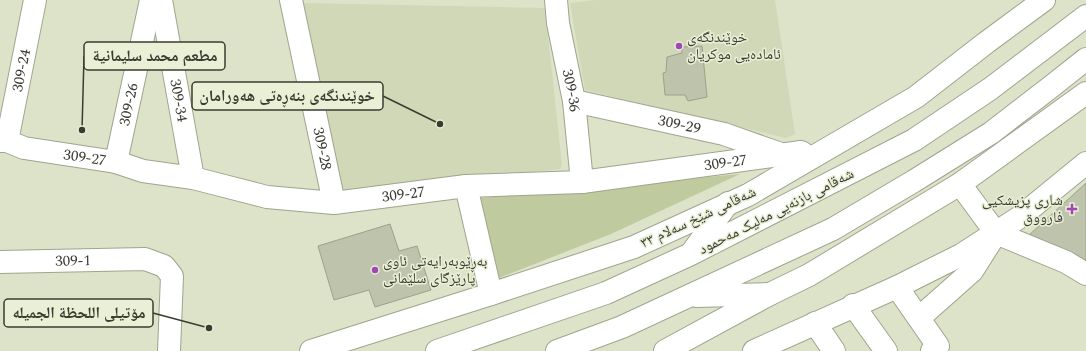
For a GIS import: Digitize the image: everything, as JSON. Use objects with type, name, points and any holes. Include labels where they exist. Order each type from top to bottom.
[{"type":"main road","name":"309-24","points":[[3,141],[35,0]]},
{"type":"main road","name":"309-26","points":[[116,162],[151,0]]},
{"type":"main road","name":"309-34","points":[[161,0],[193,178]]},
{"type":"main road","name":"309-28","points":[[291,0],[334,203]]},
{"type":"main road","name":"309-36","points":[[556,0],[558,23],[574,101],[582,182]]},
{"type":"main road","name":"شەقامی شێخ سەلام ٣٣","points":[[311,351],[634,247],[748,195],[916,97],[1039,2]]},
{"type":"main road","name":"شەقامی بازنەیی مەلیک مەحمود","points":[[436,351],[606,293],[691,254],[914,140],[990,90],[1086,16]]},
{"type":"main road","points":[[557,351],[622,327],[833,228],[853,217],[991,133],[1086,59]]},
{"type":"main road","points":[[1052,86],[1086,74]]},
{"type":"main road","points":[[665,351],[770,294],[809,275],[960,184],[1086,93]]},
{"type":"main road","name":"309-29","points":[[574,101],[724,134],[783,155]]},
{"type":"main road","name":"309-27","points":[[3,141],[24,148],[116,162],[143,171],[193,178],[267,197],[334,203],[466,186],[582,182],[801,152],[810,158]]},
{"type":"main road","points":[[919,318],[966,263],[996,233],[1020,217],[1086,163]]},
{"type":"main road","points":[[960,184],[996,233],[1066,262],[1086,274]]},
{"type":"main road","points":[[466,186],[491,294]]},
{"type":"main road","points":[[691,254],[728,204]]},
{"type":"main road","name":"309-1","points":[[0,262],[145,259],[164,266],[172,276],[169,351]]},
{"type":"main road","points":[[768,348],[853,305],[896,287],[966,263]]},
{"type":"main road","points":[[896,287],[938,346],[932,351]]},
{"type":"main road","points":[[687,297],[770,294]]},
{"type":"main road","points":[[853,305],[886,351]]},
{"type":"main road","points":[[815,323],[834,351]]},
{"type":"shaded area","name":"خوێندنگەی ئامادەیی موکریان","points":[[595,0],[775,0],[795,134],[786,138],[585,90],[570,3]]},
{"type":"shaded area","points":[[300,4],[545,8],[562,165],[560,169],[354,194],[343,192],[340,188]]},
{"type":"shaded area","points":[[740,174],[611,234],[486,283],[480,198]]},
{"type":"building","points":[[702,46],[707,97],[688,101],[685,95],[665,95],[663,73],[666,72],[667,57],[682,53],[682,47]]},
{"type":"building","name":"شاری پزیشکیی فارووق","points":[[1086,183],[1086,262],[1029,235]]},
{"type":"building","name":"بەڕێوبەرایەتی ئاوی پارێزگای سلێمانی","points":[[390,224],[399,251],[417,246],[431,290],[375,307],[369,290],[334,300],[318,246]]},
{"type":"place","name":"خوێندنگەی ئامادەیی موکریان","points":[[679,46]]},
{"type":"place","name":"خوێندنگەی بنەڕەتی هەورامان","points":[[440,124]]},
{"type":"place","name":"مطعم محمد سليمانية","points":[[82,130]]},
{"type":"place","name":"شاری پزیشکیی فارووق","points":[[1072,209]]},
{"type":"place","name":"بەڕێوبەرایەتی ئاوی پارێزگای سلێمانی","points":[[375,270]]},
{"type":"place","name":"مۆتیلی اللحظة الجميله","points":[[209,328]]}]
